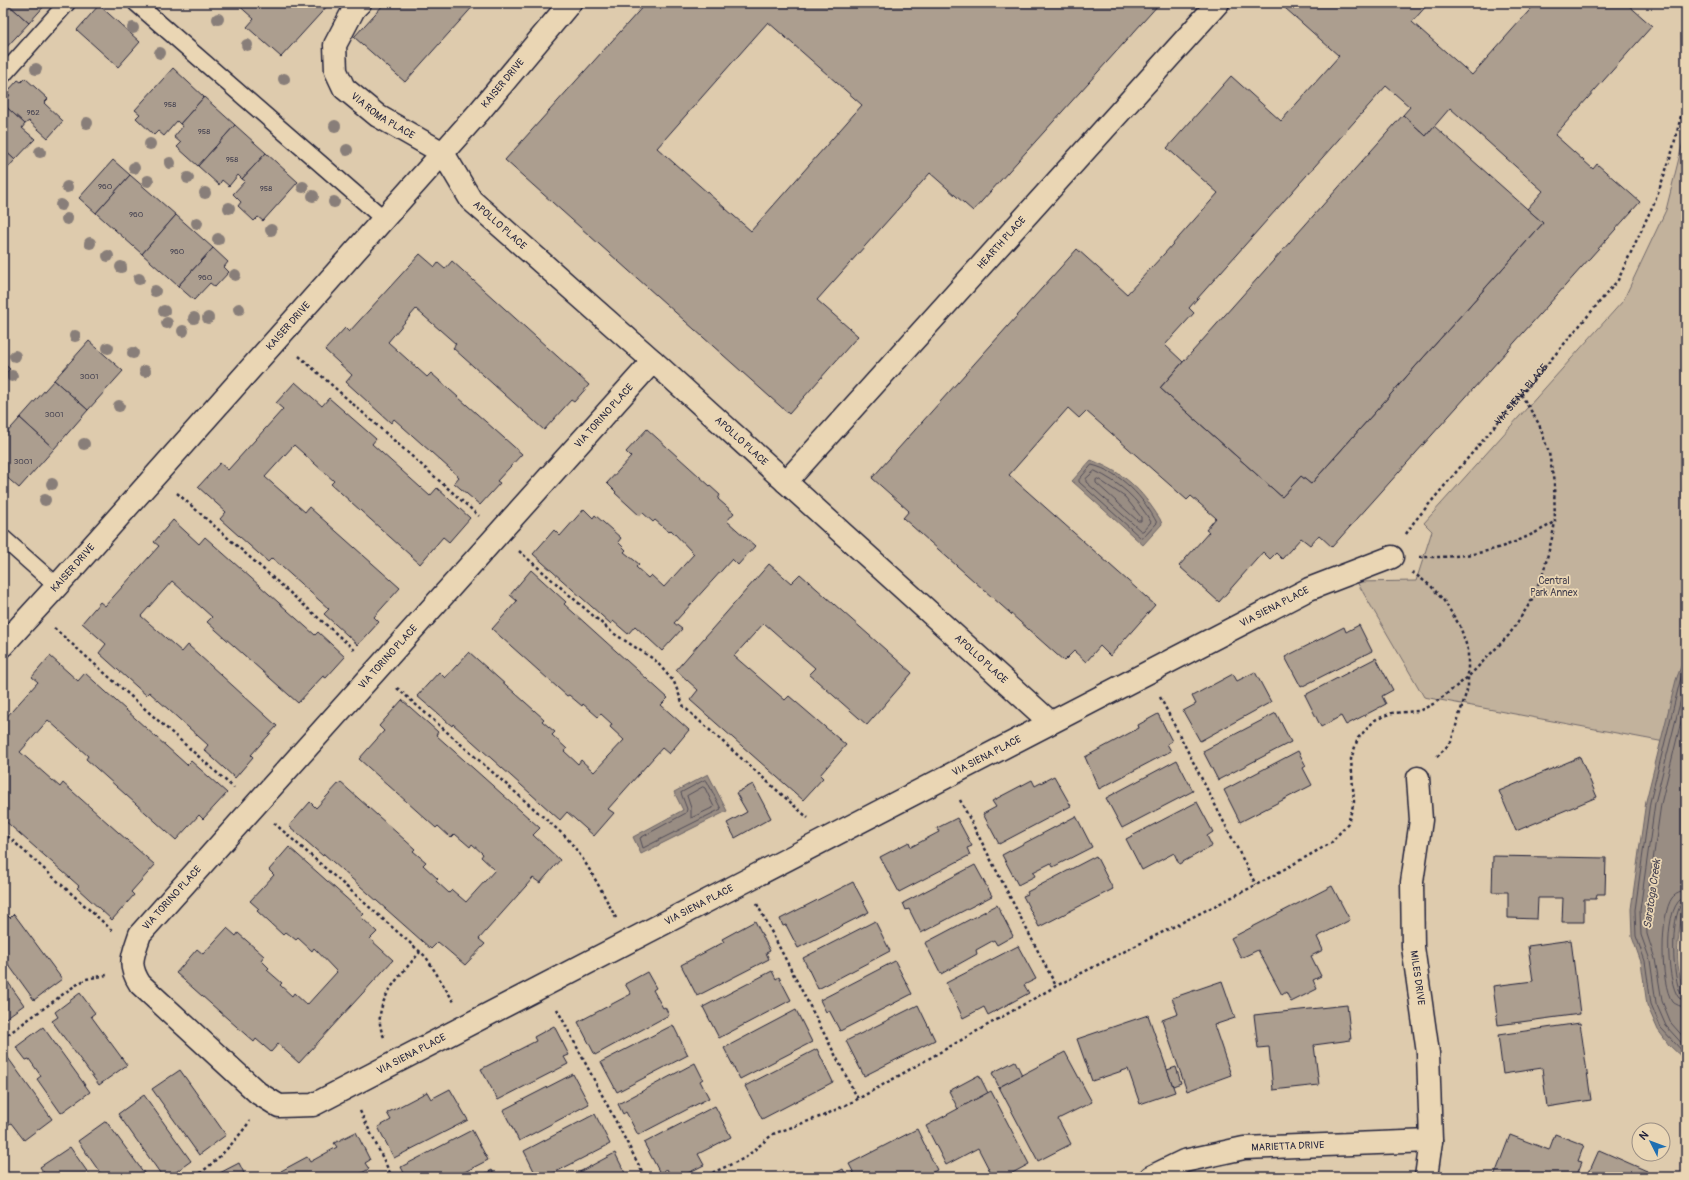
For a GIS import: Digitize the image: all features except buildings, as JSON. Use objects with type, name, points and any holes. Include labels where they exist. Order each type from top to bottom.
[{"type":"street","name":"VIA ROMA PLACE","points":[[360,3],[354,9],[335,45],[336,71],[344,88],[378,116],[443,152]]},
{"type":"street","name":"KAISER DRIVE","points":[[3,645],[384,219],[570,3]]},
{"type":"street","name":"HEARTH PLACE","points":[[786,482],[1218,3]]},
{"type":"street","name":"APOLLO PLACE","points":[[443,152],[471,200],[653,361],[1050,722]]},
{"type":"street","name":"VIA TORINO PLACE","points":[[132,965],[140,934],[653,361]]},
{"type":"street","name":"VIA SIENA PLACE","points":[[132,965],[140,984],[258,1093],[279,1106],[313,1105],[947,777],[1050,722],[1309,590],[1392,557]]},
{"type":"street","name":"MILES DRIVE","points":[[1418,778],[1421,820],[1412,882],[1413,947],[1428,1053],[1431,1141],[1426,1177]]},
{"type":"street","name":"MARIETTA DRIVE","points":[[1150,1177],[1184,1161],[1244,1148],[1431,1141]]},
{"type":"lane","points":[[3,75],[67,3]]},
{"type":"lane","points":[[136,3],[384,219]]},
{"type":"lane","points":[[3,538],[57,586]]},
{"type":"path","name":"VIA SIENA PLACE","points":[[1392,557],[1414,522],[1522,396],[1618,280],[1655,201],[1670,156],[1686,96]]},
{"type":"path","points":[[278,338],[498,534],[613,633],[655,660],[674,682],[684,707],[829,837]]},
{"type":"path","points":[[708,1177],[714,1172],[745,1158],[772,1134],[825,1115],[858,1099],[1056,986],[1256,885],[1331,843],[1348,823],[1354,802],[1351,758],[1358,738],[1375,720],[1392,713],[1419,711],[1435,704],[1468,677],[1509,634],[1532,600],[1544,570],[1555,522],[1554,483],[1549,453],[1539,424],[1522,396]]},
{"type":"path","points":[[157,474],[574,846],[591,871],[628,941]]},
{"type":"path","points":[[1392,557],[1442,558],[1495,550],[1518,541],[1555,522]]},
{"type":"path","points":[[1392,557],[1431,586],[1444,601],[1460,626],[1468,650],[1468,687],[1451,742],[1418,778]]},
{"type":"path","points":[[1148,673],[1256,885]]},
{"type":"path","points":[[947,777],[1056,986]]},
{"type":"path","points":[[3,832],[112,931],[140,934]]},
{"type":"path","points":[[745,881],[858,1099]]},
{"type":"path","points":[[396,1061],[382,1033],[380,1022],[382,1004],[390,988],[420,952]]},
{"type":"path","points":[[3,1038],[86,979],[132,965]]},
{"type":"path","points":[[545,984],[645,1177]]},
{"type":"path","points":[[348,1086],[392,1177]]},
{"type":"path","points":[[195,1177],[219,1156],[242,1132],[254,1115],[258,1093]]},
{"type":"green space","name":"Central Park Annex","points":[[1686,130],[1686,746],[1424,697],[1357,582],[1416,581],[1432,531],[1424,523],[1623,301],[1666,210]]},
{"type":"water","points":[[1091,460],[1114,471],[1131,483],[1139,490],[1160,519],[1162,524],[1143,545],[1072,481]]},
{"type":"water","name":"Saratoga Creek","points":[[1686,653],[1686,899],[1679,935],[1678,959],[1679,971],[1686,995],[1686,1061],[1669,1045],[1658,1030],[1647,1005],[1641,962],[1632,937],[1631,909],[1646,801],[1676,680]]},
{"type":"water","points":[[708,774],[727,811],[641,854],[633,837],[683,810],[674,792]]}]
